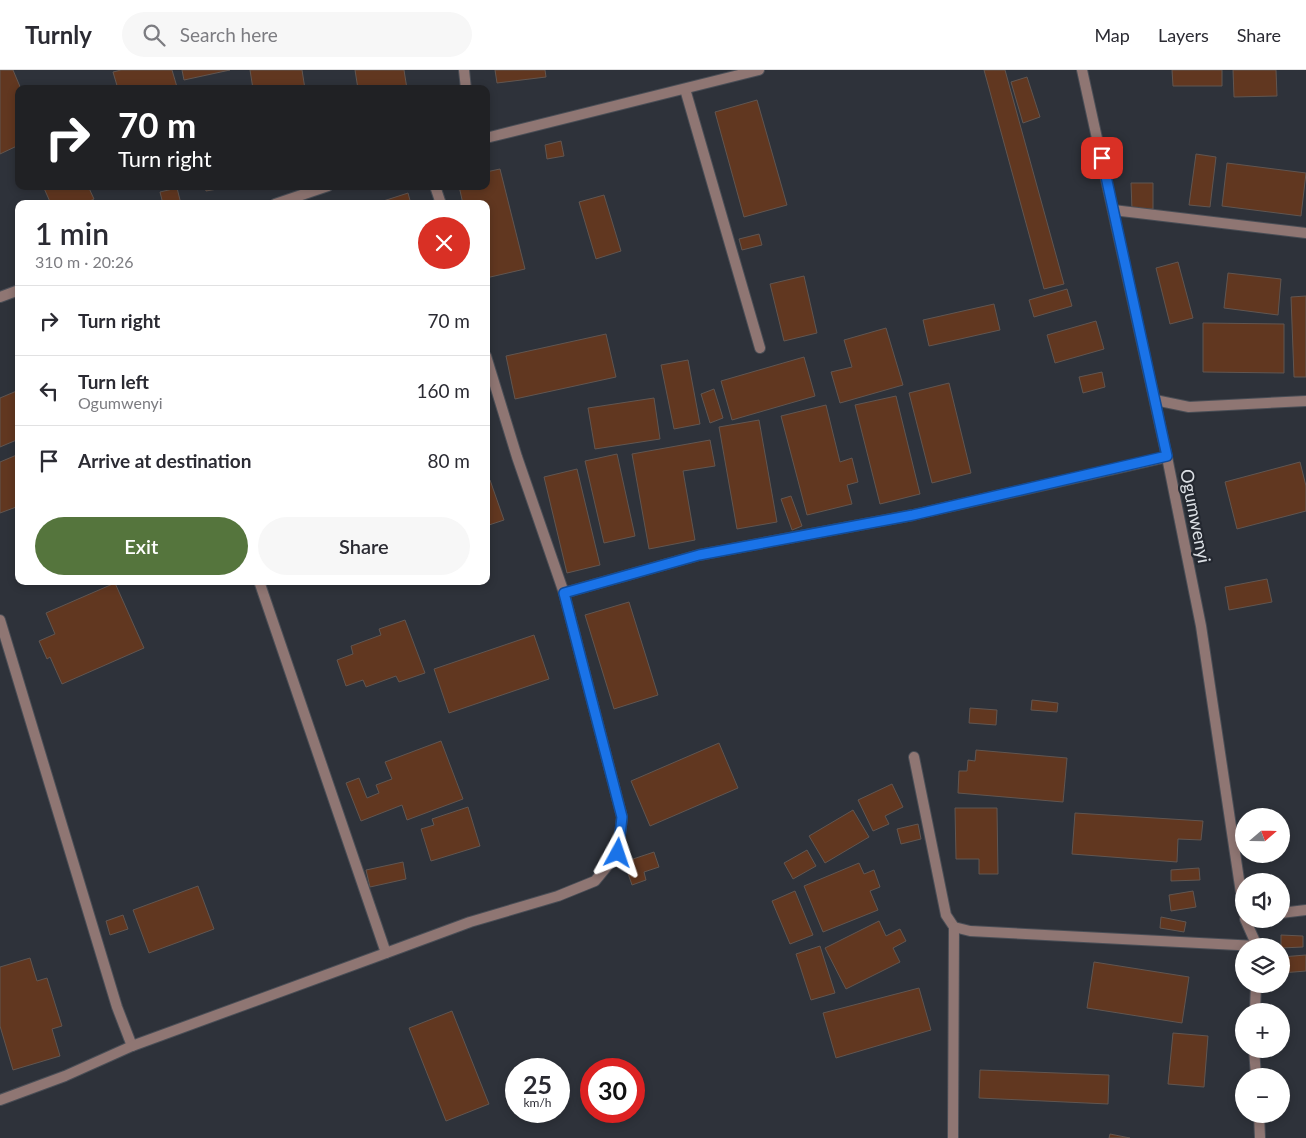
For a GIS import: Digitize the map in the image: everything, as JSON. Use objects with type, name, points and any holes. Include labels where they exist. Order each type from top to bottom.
[{"type":"street","points":[[464,70],[466,85]]},
{"type":"street","points":[[490,137],[685,89],[739,72],[759,70]]},
{"type":"street","name":"Ogumwenyi","points":[[1082,70],[1167,456],[1201,626],[1238,873]]},
{"type":"street","points":[[685,89],[760,348]]},
{"type":"street","points":[[287,200],[316,190]]},
{"type":"street","points":[[1113,210],[1306,233]]},
{"type":"street","points":[[0,297],[15,291]]},
{"type":"street","points":[[0,1100],[65,1076],[132,1046],[470,922],[558,896],[595,881],[618,853],[622,817],[564,593],[516,457],[490,369]]},
{"type":"street","points":[[1155,400],[1188,406],[1306,401]]},
{"type":"street","points":[[564,593],[699,555],[913,515],[1167,456]]},
{"type":"street","points":[[260,585],[386,953]]},
{"type":"street","points":[[0,620],[117,1007],[132,1046]]},
{"type":"street","points":[[914,757],[946,915],[954,927],[953,1138]]},
{"type":"street","points":[[1290,912],[1306,910]]},
{"type":"street","points":[[954,927],[970,931],[1235,945]]},
{"type":"street","points":[[1259,1123],[1260,1138]]},
{"type":"building","points":[[0,70],[13,70],[19,85],[15,85],[15,147],[0,154]]},
{"type":"building","points":[[121,70],[172,70],[176,85],[117,85],[113,72]]},
{"type":"building","points":[[182,70],[230,70],[184,80]]},
{"type":"building","points":[[250,70],[302,70],[304,85],[252,85]]},
{"type":"building","points":[[355,70],[404,70],[406,85],[357,85]]},
{"type":"building","points":[[495,70],[545,70],[546,77],[497,83]]},
{"type":"building","points":[[984,70],[1005,70],[1064,284],[1044,289]]},
{"type":"building","points":[[1172,70],[1222,70],[1222,86],[1173,86]]},
{"type":"building","points":[[1233,70],[1276,70],[1277,96],[1234,97]]},
{"type":"building","points":[[1027,77],[1040,117],[1023,123],[1011,82]]},
{"type":"building","points":[[757,100],[787,205],[744,217],[715,112]]},
{"type":"building","points":[[561,141],[564,156],[547,159],[545,145]]},
{"type":"building","points":[[1196,154],[1216,157],[1210,207],[1189,205]]},
{"type":"building","points":[[1227,163],[1306,173],[1301,216],[1222,206]]},
{"type":"building","points":[[500,169],[525,269],[490,277],[490,200],[462,200],[460,190],[490,190],[490,171]]},
{"type":"building","points":[[1131,183],[1153,183],[1153,209],[1132,210]]},
{"type":"building","points":[[45,190],[90,190],[94,199],[92,200],[49,200]]},
{"type":"building","points":[[178,190],[180,200],[162,200],[160,192]]},
{"type":"building","points":[[408,193],[410,200],[386,200]]},
{"type":"building","points":[[604,195],[621,251],[596,259],[579,202]]},
{"type":"building","points":[[759,234],[762,245],[742,250],[739,239]]},
{"type":"building","points":[[1178,262],[1193,318],[1170,324],[1156,268]]},
{"type":"building","points":[[1228,273],[1281,279],[1278,315],[1224,308]]},
{"type":"building","points":[[804,276],[817,333],[784,341],[770,284]]},
{"type":"building","points":[[1067,289],[1072,306],[1034,317],[1029,300]]},
{"type":"building","points":[[1306,296],[1306,377],[1294,377],[1291,297]]},
{"type":"building","points":[[994,304],[1000,330],[929,346],[923,320]]},
{"type":"building","points":[[1096,321],[1104,349],[1055,363],[1047,335]]},
{"type":"building","points":[[1203,323],[1284,324],[1284,373],[1203,372]]},
{"type":"building","points":[[886,328],[903,385],[840,403],[831,372],[852,367],[844,340]]},
{"type":"building","points":[[606,334],[616,377],[515,399],[506,356]]},
{"type":"building","points":[[804,357],[815,396],[732,420],[721,381]]},
{"type":"building","points":[[688,360],[700,424],[674,429],[661,365]]},
{"type":"building","points":[[1102,372],[1105,387],[1083,393],[1079,377]]},
{"type":"building","points":[[949,383],[971,473],[932,483],[909,393]]},
{"type":"building","points":[[714,389],[723,418],[710,423],[701,394]]},
{"type":"building","points":[[15,392],[15,441],[0,447],[0,398]]},
{"type":"building","points":[[896,396],[920,494],[880,504],[855,405]]},
{"type":"building","points":[[654,398],[660,439],[595,449],[588,408]]},
{"type":"building","points":[[826,405],[840,462],[852,458],[858,482],[847,485],[852,504],[807,515],[781,416]]},
{"type":"building","points":[[759,420],[777,522],[737,529],[719,427]]},
{"type":"building","points":[[710,440],[715,466],[683,471],[695,540],[649,549],[632,454]]},
{"type":"building","points":[[617,454],[635,536],[604,543],[585,461]]},
{"type":"building","points":[[15,456],[15,507],[0,513],[0,462]]},
{"type":"building","points":[[1300,462],[1306,486],[1306,511],[1237,529],[1225,482]]},
{"type":"building","points":[[577,469],[600,565],[567,573],[544,477]]},
{"type":"building","points":[[490,480],[504,520],[490,525]]},
{"type":"building","points":[[791,496],[802,526],[792,530],[781,499]]},
{"type":"building","points":[[1267,579],[1272,602],[1229,610],[1225,587]]},
{"type":"building","points":[[110,585],[116,585],[144,648],[62,684],[50,657],[47,659],[39,641],[55,634],[46,613]]},
{"type":"building","points":[[629,602],[658,695],[614,709],[585,615]]},
{"type":"building","points":[[405,620],[425,673],[399,682],[396,676],[366,687],[363,680],[346,686],[337,660],[353,654],[351,646],[381,635],[379,629]]},
{"type":"building","points":[[534,635],[549,679],[449,713],[434,669]]},
{"type":"building","points":[[1032,700],[1058,703],[1057,712],[1031,710]]},
{"type":"building","points":[[970,708],[997,710],[996,725],[969,723]]},
{"type":"building","points":[[441,741],[463,799],[407,820],[402,805],[361,821],[346,783],[359,778],[367,798],[379,793],[376,785],[392,779],[385,762]]},
{"type":"building","points":[[719,743],[738,788],[650,826],[631,781]]},
{"type":"building","points":[[976,750],[1067,758],[1063,802],[958,793],[959,771],[967,771],[968,760],[975,761]]},
{"type":"building","points":[[892,784],[903,807],[885,816],[889,824],[873,831],[858,800]]},
{"type":"building","points":[[468,807],[480,846],[431,861],[421,829],[434,825],[432,819]]},
{"type":"building","points":[[955,808],[997,808],[998,874],[979,874],[979,859],[956,859]]},
{"type":"building","points":[[853,810],[869,837],[825,863],[809,836]]},
{"type":"building","points":[[1075,813],[1203,821],[1201,840],[1178,839],[1177,862],[1072,854]]},
{"type":"building","points":[[918,824],[921,839],[901,844],[897,829]]},
{"type":"building","points":[[807,850],[816,866],[793,879],[784,863]]},
{"type":"building","points":[[654,852],[659,867],[644,872],[646,880],[632,885],[624,862]]},
{"type":"building","points":[[403,862],[406,879],[370,887],[366,870]]},
{"type":"building","points":[[859,863],[864,874],[874,870],[880,887],[870,891],[878,910],[823,932],[804,886]]},
{"type":"building","points":[[1199,868],[1200,880],[1171,881],[1171,870]]},
{"type":"building","points":[[198,886],[214,929],[149,953],[133,910]]},
{"type":"building","points":[[795,891],[813,935],[790,944],[772,901]]},
{"type":"building","points":[[1193,891],[1196,907],[1171,911],[1169,895]]},
{"type":"building","points":[[123,915],[128,929],[110,935],[106,921]]},
{"type":"building","points":[[1161,917],[1186,922],[1184,932],[1160,928]]},
{"type":"building","points":[[879,921],[886,936],[900,929],[906,941],[893,948],[900,962],[846,989],[825,948]]},
{"type":"building","points":[[1281,935],[1303,936],[1303,947],[1290,948],[1290,938],[1281,938]]},
{"type":"building","points":[[820,946],[835,993],[811,1000],[796,954]]},
{"type":"building","points":[[1306,955],[1306,971],[1290,972],[1290,956]]},
{"type":"building","points":[[30,958],[37,981],[47,978],[62,1026],[52,1029],[60,1056],[13,1070],[0,1026],[0,967]]},
{"type":"building","points":[[1094,962],[1189,977],[1182,1023],[1087,1008]]},
{"type":"building","points":[[919,988],[931,1030],[836,1058],[823,1013]]},
{"type":"building","points":[[452,1011],[489,1104],[446,1121],[409,1028]]},
{"type":"building","points":[[1173,1033],[1208,1036],[1204,1087],[1168,1084]]},
{"type":"building","points":[[980,1070],[1109,1075],[1108,1104],[979,1098]]},
{"type":"building","points":[[1110,1134],[1130,1138],[1109,1138]]},
{"type":"route","points":[[618,853],[622,817],[564,593],[699,555],[913,515],[1167,456],[1102,158]]}]
